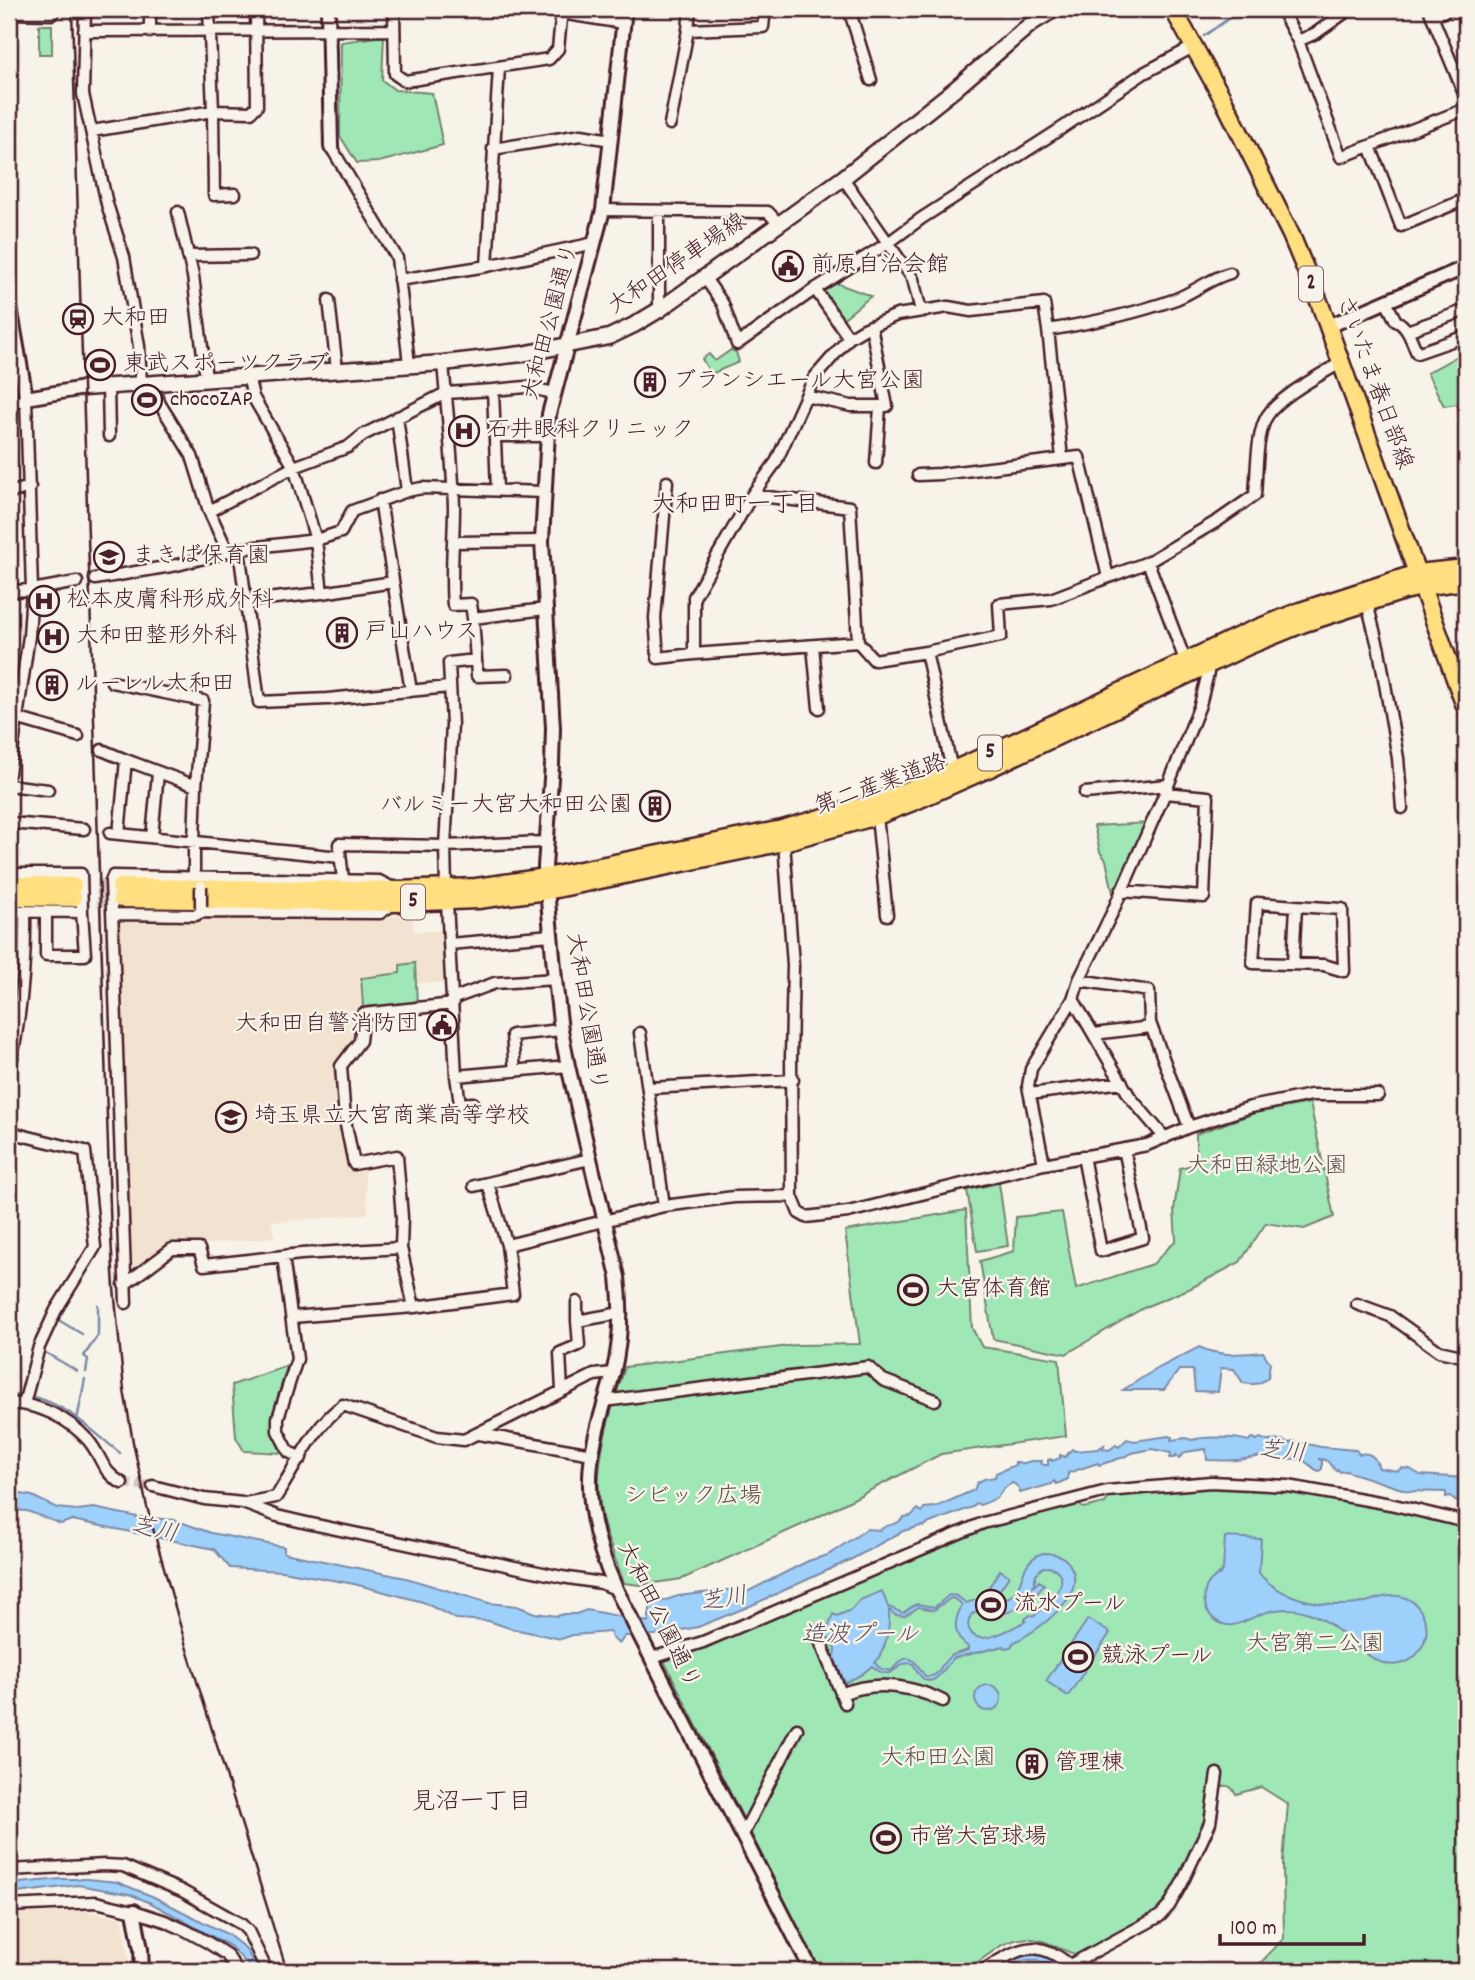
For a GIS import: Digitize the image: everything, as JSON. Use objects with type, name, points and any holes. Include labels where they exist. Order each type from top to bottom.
[{"type":"main road","name":"大和田停車場線","points":[[84,388],[443,363],[522,354],[609,337],[659,310],[843,178],[955,89],[1032,23],[1055,9]]},
{"type":"main road","name":"さいたま春日部線","points":[[1172,9],[1223,101],[1291,235],[1342,362],[1419,580],[1463,691],[1466,709]]},
{"type":"main road","name":"第二産業道路","points":[[1196,665],[1242,634],[1300,611],[1466,568]]},
{"type":"main road","name":"第二産業道路","points":[[120,893],[446,895],[510,883],[546,884],[784,842],[877,816],[1196,665],[1277,633],[1367,603],[1419,580],[1466,581]]},
{"type":"main road","name":"第二産業道路","points":[[546,884],[813,821],[956,777]]},
{"type":"main road","points":[[9,885],[76,899]]},
{"type":"main road","points":[[9,897],[76,899]]},
{"type":"street","points":[[9,13],[52,14],[56,9]]},
{"type":"street","points":[[85,9],[83,94],[107,204],[124,257],[146,384],[192,456],[209,510],[228,552]]},
{"type":"street","points":[[150,9],[150,32]]},
{"type":"street","points":[[209,9],[214,195],[235,194]]},
{"type":"street","points":[[92,131],[213,111],[251,112],[257,106],[256,9]]},
{"type":"street","points":[[328,9],[331,148],[397,258],[409,364]]},
{"type":"street","points":[[394,9],[395,75],[405,81],[550,60],[558,49],[561,11],[623,23]]},
{"type":"street","name":"大和田公園通り","points":[[625,9],[603,210],[569,346],[554,393],[547,436],[542,541],[553,728],[546,884],[555,979],[568,1066],[618,1277],[621,1313],[613,1373],[592,1454],[592,1518],[601,1553],[619,1594],[812,1971]]},
{"type":"street","points":[[670,124],[690,9]]},
{"type":"street","points":[[688,30],[763,27],[765,9]]},
{"type":"street","points":[[849,9],[871,80]]},
{"type":"street","points":[[1281,9],[1298,41],[1341,157],[1466,109]]},
{"type":"street","points":[[1298,41],[1316,33],[1350,9]]},
{"type":"street","points":[[1449,9],[1430,13],[1466,97]]},
{"type":"street","points":[[84,31],[394,30]]},
{"type":"street","points":[[705,278],[723,304],[737,344],[815,289],[1144,73],[1192,47]]},
{"type":"street","points":[[487,266],[499,67]]},
{"type":"street","points":[[494,149],[581,135],[611,140]]},
{"type":"street","points":[[1370,146],[1401,226],[1466,199]]},
{"type":"street","points":[[843,178],[913,279],[921,311]]},
{"type":"street","points":[[603,210],[768,212],[779,224]]},
{"type":"street","points":[[659,211],[659,310]]},
{"type":"street","points":[[178,212],[193,276],[206,378]]},
{"type":"street","points":[[399,280],[487,266],[595,243]]},
{"type":"street","points":[[188,256],[250,255]]},
{"type":"street","points":[[1329,327],[1466,267]]},
{"type":"street","points":[[1048,330],[1136,313],[1180,298],[1230,273]]},
{"type":"street","points":[[815,289],[849,338]]},
{"type":"street","points":[[329,300],[337,370]]},
{"type":"street","points":[[9,301],[26,398],[32,590],[29,636],[13,717],[9,773]]},
{"type":"street","points":[[1386,302],[1396,321],[1407,331],[1417,353],[1466,336]]},
{"type":"street","points":[[694,654],[694,597],[752,495],[776,462],[814,378],[849,338],[871,326],[897,315],[948,307],[971,311],[1044,303],[1062,458]]},
{"type":"street","points":[[1407,331],[1466,310]]},
{"type":"street","points":[[806,396],[851,406],[887,406],[871,326]]},
{"type":"street","points":[[752,495],[850,506],[858,642],[874,660],[1001,636],[999,604],[1052,599],[1148,562],[1255,495],[1261,434],[1266,418],[1273,408],[1301,387],[1342,362]]},
{"type":"street","points":[[443,363],[453,489],[453,605],[471,604],[477,676],[507,676]]},
{"type":"street","points":[[248,376],[253,397],[294,467],[316,540],[322,593]]},
{"type":"street","points":[[108,386],[109,436]]},
{"type":"street","points":[[209,510],[294,467],[348,447],[363,435],[446,393],[526,387],[554,393]]},
{"type":"street","points":[[9,405],[26,398],[84,388]]},
{"type":"street","points":[[493,390],[497,490]]},
{"type":"street","points":[[876,463],[880,407]]},
{"type":"street","points":[[397,417],[407,491]]},
{"type":"street","points":[[495,436],[547,436]]},
{"type":"street","points":[[918,475],[1079,457],[1108,577]]},
{"type":"street","points":[[667,482],[655,618],[658,658],[858,642]]},
{"type":"street","points":[[9,493],[30,487]]},
{"type":"street","points":[[95,579],[167,567],[239,549],[316,540],[341,532],[352,510],[422,488],[544,492]]},
{"type":"street","points":[[380,500],[411,691]]},
{"type":"street","points":[[454,542],[542,541]]},
{"type":"street","points":[[239,549],[259,702],[328,699],[449,687]]},
{"type":"street","points":[[1044,1164],[1028,1086],[1031,1069],[1073,999],[1079,980],[1166,789],[1200,705],[1208,673],[1196,665],[1148,562]]},
{"type":"street","points":[[9,591],[77,582]]},
{"type":"street","points":[[247,601],[393,582]]},
{"type":"street","points":[[1367,603],[1379,650],[1398,758],[1402,808]]},
{"type":"street","points":[[473,618],[545,609]]},
{"type":"street","points":[[813,646],[819,708]]},
{"type":"street","points":[[926,652],[956,777]]},
{"type":"street","points":[[473,1103],[460,1104],[456,1076],[445,846],[451,764],[449,663],[476,660]]},
{"type":"street","points":[[112,682],[203,701],[194,841],[201,909],[196,915],[112,914]]},
{"type":"street","points":[[13,717],[78,736]]},
{"type":"street","points":[[102,750],[196,786]]},
{"type":"street","points":[[126,760],[115,833],[340,857]]},
{"type":"street","points":[[152,837],[158,773]]},
{"type":"street","points":[[9,785],[48,790]]},
{"type":"street","points":[[1085,793],[1166,789],[1208,797],[1205,897],[1121,891]]},
{"type":"street","points":[[877,816],[887,915]]},
{"type":"street","points":[[9,823],[84,829]]},
{"type":"street","points":[[342,880],[339,844],[445,846],[546,842]]},
{"type":"street","points":[[784,842],[793,965],[792,1196],[799,1213],[806,1217],[848,1212],[1044,1164],[1147,1145],[1189,1127],[1251,1107],[1311,1095],[1378,1096]]},
{"type":"street","points":[[9,874],[81,874],[76,899],[85,955],[46,955],[46,912]]},
{"type":"street","points":[[126,1303],[112,914],[113,876],[199,881],[379,881],[396,896],[380,913],[201,909]]},
{"type":"street","points":[[9,911],[46,912],[76,899]]},
{"type":"street","points":[[1257,903],[1296,905],[1342,909],[1345,971],[1324,965],[1253,962],[1257,903]]},
{"type":"street","points":[[1293,964],[1296,905]]},
{"type":"street","points":[[9,1074],[24,955],[25,912]]},
{"type":"street","points":[[449,944],[551,935]]},
{"type":"street","points":[[414,1307],[401,1248],[402,1217],[397,1156],[354,1164],[345,1120],[341,1066],[360,1041],[363,1014],[453,1001],[495,983],[555,979]]},
{"type":"street","points":[[1079,980],[1149,991],[1151,1027],[1189,1127]]},
{"type":"street","points":[[1073,999],[1130,1097],[1165,1138]]},
{"type":"street","points":[[1094,1034],[1151,1027]]},
{"type":"street","points":[[515,1071],[512,1035],[561,1030]]},
{"type":"street","points":[[640,1033],[664,1206]]},
{"type":"street","points":[[456,1076],[568,1066]]},
{"type":"street","points":[[649,1088],[793,1080]]},
{"type":"street","points":[[1030,1094],[1122,1082]]},
{"type":"street","points":[[9,1132],[85,1151],[96,1247],[56,1310],[38,1348],[24,1404]]},
{"type":"street","points":[[1083,1156],[1101,1251],[1143,1238],[1124,1149]]},
{"type":"street","points":[[474,1186],[590,1159]]},
{"type":"street","points":[[292,1317],[414,1307],[513,1294],[507,1245],[488,1184]]},
{"type":"street","points":[[507,1245],[664,1206],[734,1197],[792,1196]]},
{"type":"street","points":[[124,1285],[172,1249],[199,1249],[204,1265],[283,1256],[401,1248]]},
{"type":"street","points":[[283,1256],[298,1359],[278,1418],[278,1431],[289,1452],[300,1458]]},
{"type":"street","points":[[562,1391],[560,1353],[579,1345],[577,1301]]},
{"type":"street","points":[[1357,1304],[1390,1316],[1439,1351],[1466,1357]]},
{"type":"street","points":[[577,1321],[621,1313]]},
{"type":"street","points":[[604,1401],[869,1367],[883,1380],[934,1400]]},
{"type":"street","points":[[277,1516],[276,1497],[332,1412],[343,1405],[437,1437],[464,1440],[594,1375],[613,1373]]},
{"type":"street","points":[[9,1404],[36,1406],[57,1415],[88,1441],[111,1477],[122,1483]]},
{"type":"street","points":[[478,1433],[592,1454]]},
{"type":"street","points":[[650,1655],[703,1642],[983,1523],[1107,1491],[1211,1482],[1288,1486],[1390,1504],[1466,1522]]},
{"type":"street","points":[[153,1486],[204,1499],[243,1503],[277,1516],[601,1583],[619,1594]]},
{"type":"street","points":[[243,1503],[276,1497]]},
{"type":"street","points":[[818,1636],[843,1699],[853,1689],[885,1686],[915,1689],[943,1701]]},
{"type":"street","points":[[743,1834],[797,1729]]},
{"type":"street","points":[[982,1971],[1019,1949],[1030,1948],[1059,1957],[1073,1969],[1160,1916],[1182,1883],[1210,1823],[1217,1774]]},
{"type":"street","points":[[9,1870],[123,1866],[182,1891],[241,1924],[252,1937],[267,1971]]},
{"type":"street","points":[[9,1906],[96,1902],[134,1911],[165,1921],[196,1936],[227,1955],[237,1971]]},
{"type":"street","points":[[134,1911],[142,1971]]},
{"type":"shaded area","name":"埼玉県立大宮商業高等学校","points":[[413,914],[414,932],[444,930],[446,983],[417,983],[416,962],[398,964],[398,972],[358,977],[362,1007],[357,1009],[355,1040],[338,1058],[336,1068],[348,1168],[364,1166],[368,1214],[271,1222],[275,1237],[170,1247],[132,1273],[126,1271],[115,921],[136,917],[381,918]]},
{"type":"shaded area","points":[[84,1911],[123,1918],[130,1971],[9,1971],[9,1914]]},
{"type":"green space","points":[[39,25],[52,25],[52,54],[39,54]]},
{"type":"green space","points":[[384,36],[382,80],[395,90],[432,93],[443,145],[379,162],[357,163],[340,136],[341,42]]},
{"type":"green space","points":[[836,283],[871,296],[840,321],[821,293]]},
{"type":"green space","points":[[731,350],[736,352],[739,362],[711,374],[702,359],[709,354],[715,361]]},
{"type":"green space","points":[[1461,354],[1466,355],[1466,430],[1457,404],[1444,406],[1427,373]]},
{"type":"green space","points":[[1148,823],[1117,894],[1113,893],[1106,860],[1100,852],[1094,826]]},
{"type":"green space","points":[[415,963],[417,1003],[363,1007],[361,978],[400,973],[400,965]]},
{"type":"green space","name":"大和田緑地公園","points":[[1310,1103],[1334,1217],[1304,1229],[1266,1223],[1240,1262],[1191,1288],[1145,1307],[1066,1354],[993,1339],[980,1261],[1014,1251],[1016,1217],[1062,1212],[1076,1289],[1153,1264],[1176,1240],[1174,1210],[1180,1168],[1196,1164],[1196,1134],[1255,1113]]},
{"type":"green space","points":[[999,1183],[1008,1246],[977,1251],[967,1190]]},
{"type":"green space","name":"シビック広場","points":[[966,1210],[972,1328],[982,1347],[1059,1359],[1066,1436],[941,1454],[810,1521],[682,1579],[640,1585],[624,1583],[604,1525],[600,1505],[599,1470],[605,1435],[625,1367],[796,1345],[860,1344],[845,1231]]},
{"type":"green space","points":[[287,1366],[272,1416],[273,1430],[281,1453],[244,1451],[236,1437],[232,1385]]},
{"type":"green space","points":[[1218,1484],[1323,1494],[1466,1524],[1466,1971],[1253,1971],[1284,1938],[1283,1862],[1288,1804],[1261,1787],[1236,1794],[1226,1786],[1218,1788],[1206,1823],[1169,1900],[1159,1912],[1076,1955],[1043,1941],[1027,1938],[1002,1945],[965,1971],[820,1971],[663,1659],[985,1526],[1076,1502],[1083,1508],[1105,1503],[1112,1494]]},
{"type":"water","points":[[1199,1347],[1222,1354],[1263,1352],[1270,1363],[1268,1377],[1256,1384],[1243,1383],[1234,1369],[1221,1368],[1218,1392],[1195,1391],[1193,1370],[1179,1370],[1164,1390],[1123,1390],[1153,1371]]},
{"type":"water","name":"芝川","points":[[1172,1437],[1171,1440],[1220,1438],[1248,1441],[1260,1438],[1356,1450],[1359,1454],[1372,1456],[1379,1468],[1398,1471],[1401,1468],[1410,1469],[1420,1475],[1466,1478],[1466,1502],[1446,1497],[1446,1492],[1408,1491],[1346,1471],[1336,1471],[1321,1459],[1318,1459],[1322,1460],[1322,1469],[1319,1471],[1305,1461],[1296,1459],[1258,1457],[1207,1460],[1206,1449],[1186,1452],[1179,1458],[1176,1455],[1170,1458],[1171,1453],[1152,1449],[1068,1473],[1068,1479],[1057,1484],[1054,1481],[1052,1484],[1020,1493],[1013,1483],[992,1500],[980,1505],[976,1503],[973,1507],[923,1527],[903,1531],[852,1559],[750,1606],[698,1627],[655,1635],[625,1636],[619,1644],[610,1632],[573,1635],[561,1639],[489,1621],[456,1619],[423,1602],[354,1584],[283,1571],[230,1568],[214,1549],[72,1520],[61,1524],[27,1511],[9,1510],[10,1492],[32,1496],[57,1508],[94,1508],[138,1517],[175,1520],[211,1533],[284,1547],[284,1553],[406,1578],[489,1603],[517,1606],[535,1613],[557,1616],[587,1610],[648,1622],[651,1605],[678,1596],[735,1589],[745,1593],[808,1561],[828,1555],[867,1529],[880,1530],[911,1516],[918,1509],[922,1512],[924,1508],[936,1507],[974,1490],[977,1483],[995,1477],[996,1473],[1015,1465],[1015,1462],[1021,1464],[1042,1461],[1044,1465],[1048,1465],[1048,1460],[1060,1458],[1060,1455],[1065,1457],[1072,1449],[1098,1449],[1104,1445],[1103,1449],[1109,1450],[1116,1445],[1119,1447],[1127,1439],[1134,1441]]},
{"type":"water","points":[[1225,1537],[1261,1539],[1259,1573],[1278,1589],[1304,1600],[1345,1605],[1387,1596],[1406,1598],[1418,1608],[1425,1621],[1426,1637],[1421,1648],[1407,1662],[1394,1665],[1385,1663],[1367,1655],[1323,1620],[1293,1609],[1260,1614],[1233,1625],[1220,1623],[1207,1610],[1204,1599],[1208,1584],[1223,1570]]},
{"type":"water","name":"造波プール","points":[[1047,1553],[1066,1560],[1074,1578],[1072,1590],[1057,1612],[1011,1647],[1004,1646],[954,1658],[934,1680],[924,1679],[913,1664],[907,1663],[890,1673],[872,1666],[845,1683],[834,1658],[835,1649],[826,1634],[833,1614],[837,1616],[851,1610],[860,1600],[882,1591],[888,1607],[902,1612],[917,1604],[935,1607],[949,1595],[957,1596],[966,1603],[982,1598],[1000,1570],[1009,1576],[995,1597],[996,1600],[1007,1598],[1018,1588],[1023,1572],[1033,1558]],"holes":[[[1043,1567],[1056,1570],[1061,1578],[1061,1584],[1049,1602],[1034,1616],[1030,1615],[1026,1621],[1005,1632],[981,1638],[974,1636],[968,1627],[972,1615],[979,1611],[1009,1612],[1018,1607],[1037,1594],[1044,1584],[1039,1581],[1033,1587],[1036,1574]],[[951,1598],[962,1606],[956,1628],[959,1638],[968,1650],[951,1656],[937,1673],[930,1676],[925,1676],[915,1662],[909,1659],[900,1662],[892,1670],[882,1669],[875,1663],[887,1638],[889,1610],[895,1615],[904,1616],[919,1607],[934,1610]]]},
{"type":"water","name":"競泳プール","points":[[1088,1619],[1110,1633],[1068,1696],[1046,1681]]},
{"type":"water","points":[[988,1685],[997,1689],[1001,1698],[997,1707],[988,1711],[979,1707],[975,1698],[979,1689]]},
{"type":"water","points":[[61,1879],[117,1882],[154,1897],[227,1934],[245,1948],[259,1971],[254,1971],[230,1946],[129,1894],[78,1885],[9,1894],[9,1884]]},
{"type":"water","points":[[1032,1952],[1048,1956],[1067,1971],[1054,1971],[1037,1960],[1027,1960],[1005,1971],[993,1971],[1014,1957]]},
{"type":"waterway","points":[[1204,36],[1242,9]]},
{"type":"waterway","points":[[77,1285],[80,1280]]},
{"type":"waterway","points":[[60,1314],[74,1292]]},
{"type":"waterway","points":[[86,1372],[88,1359],[84,1356],[98,1335],[98,1305]]},
{"type":"waterway","points":[[55,1318],[82,1334]]},
{"type":"waterway","points":[[41,1350],[77,1371]]},
{"type":"waterway","points":[[77,1420],[85,1379]]},
{"type":"waterway","points":[[9,1396],[22,1395]]},
{"type":"waterway","points":[[29,1396],[55,1404],[89,1427],[120,1453]]},
{"type":"tunnel","points":[[73,886],[120,887]]},
{"type":"tunnel","points":[[73,898],[121,899]]},
{"type":"tunnel","points":[[122,1483],[153,1486]]},
{"type":"railway","points":[[72,9],[111,1237],[124,1390],[147,1507],[186,1646],[287,1971]]},
{"type":"place","name":"前原自治会館","points":[[788,266]]},
{"type":"place","name":"大和田","points":[[78,319]]},
{"type":"place","name":"東武スポーツクラブ","points":[[100,365]]},
{"type":"place","name":"ブランシエール大宮公園","points":[[650,382]]},
{"type":"place","name":"chocoZAP","points":[[147,400]]},
{"type":"place","name":"石井眼科クリニック","points":[[464,431]]},
{"type":"place","name":"まきば保育園","points":[[109,557]]},
{"type":"place","name":"松本皮膚科形成外科","points":[[44,601]]},
{"type":"place","name":"戸山ハウス","points":[[342,633]]},
{"type":"place","name":"大和田整形外科","points":[[53,637]]},
{"type":"place","name":"ルーレル大和田","points":[[52,685]]},
{"type":"place","name":"バルミー大宮大和田公園","points":[[655,806]]},
{"type":"place","name":"大和田自警消防団","points":[[442,1025]]},
{"type":"place","name":"埼玉県立大宮商業高等学校","points":[[231,1117]]},
{"type":"place","name":"大宮体育館","points":[[913,1290]]},
{"type":"place","name":"流水プール","points":[[991,1605]]},
{"type":"place","name":"競泳プール","points":[[1078,1657]]},
{"type":"place","name":"管理棟","points":[[1032,1764]]},
{"type":"place","name":"市営大宮球場","points":[[886,1838]]},
{"type":"district","name":"大和田町一丁目","points":[[735,506]]},
{"type":"district","name":"見沼一丁目","points":[[472,1803]]},
{"type":"park label","name":"大宮第二公園","points":[[1315,1645]]},
{"type":"park label","name":"大和田公園","points":[[938,1759]]}]
